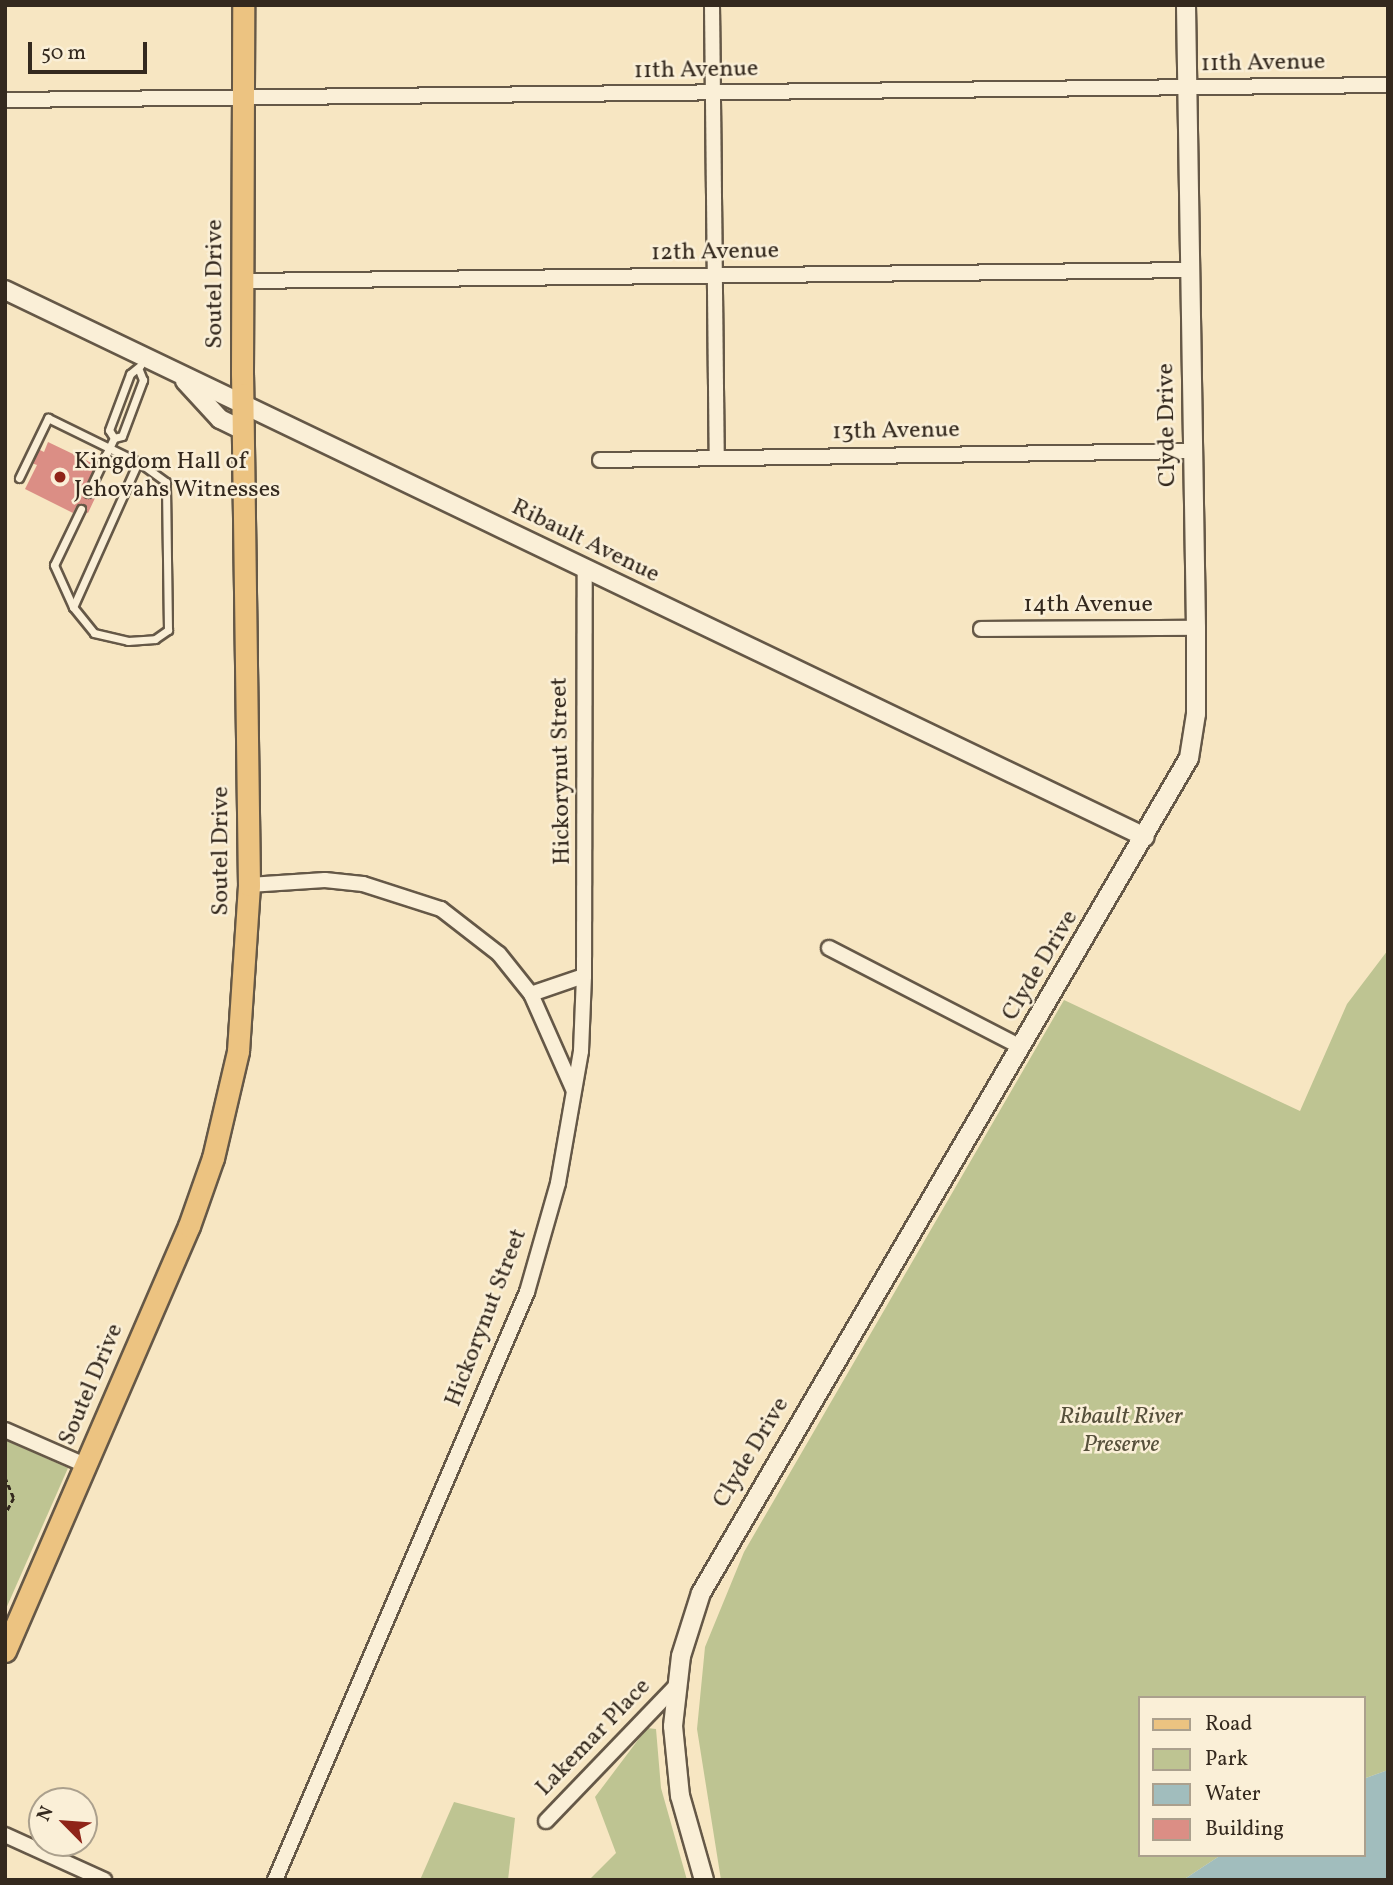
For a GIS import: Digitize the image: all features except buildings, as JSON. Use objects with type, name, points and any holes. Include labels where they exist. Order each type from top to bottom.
[{"type":"main road","name":"Soutel Drive","points":[[5,1651],[189,1226],[213,1158],[238,1051],[249,885],[242,401],[245,99],[243,5]]},
{"type":"street","points":[[712,5],[717,458]]},
{"type":"street","name":"Clyde Drive","points":[[704,1880],[680,1796],[673,1726],[675,1687],[690,1623],[712,1569],[1179,780],[1191,748],[1196,628],[1186,5]]},
{"type":"street","name":"11th Avenue","points":[[5,100],[1388,85]]},
{"type":"street","name":"12th Avenue","points":[[242,281],[1189,270]]},
{"type":"street","name":"Ribault Avenue","points":[[5,290],[142,363],[178,373],[242,401],[267,416],[1145,837]]},
{"type":"street","points":[[178,373],[220,419],[243,430]]},
{"type":"street","name":"13th Avenue","points":[[600,460],[1193,451]]},
{"type":"street","name":"Hickorynut Street","points":[[275,1880],[527,1292],[558,1183],[581,1051],[584,975],[585,569]]},
{"type":"street","name":"14th Avenue","points":[[982,629],[1196,628]]},
{"type":"street","points":[[249,885],[325,880],[401,893],[441,909],[471,929],[499,954],[531,994],[573,1090]]},
{"type":"street","points":[[829,948],[1021,1047]]},
{"type":"street","points":[[531,994],[584,975]]},
{"type":"street","points":[[5,1430],[85,1465]]},
{"type":"street","name":"Lakemar Place","points":[[546,1821],[675,1687]]},
{"type":"street","points":[[5,1835],[104,1880]]},
{"type":"lane","points":[[114,438],[109,430],[130,374],[142,363]]},
{"type":"lane","points":[[114,438],[122,436],[144,380],[142,363]]},
{"type":"lane","points":[[19,478],[48,418],[138,462],[166,482],[168,630],[155,639],[128,641],[94,633],[73,607],[54,565],[81,509]]},
{"type":"lane","points":[[88,493],[114,438]]},
{"type":"lane","points":[[73,607],[138,462]]},
{"type":"path","points":[[5,1477],[13,1498],[5,1515]]},
{"type":"green space","name":"Ribault River Preserve","points":[[1388,950],[1388,1770],[1365,1778],[1365,1696],[1138,1696],[1138,1857],[1218,1857],[1183,1880],[721,1880],[697,1729],[705,1647],[744,1552],[1064,1000],[1300,1111],[1347,1004]]},
{"type":"green space","points":[[5,1440],[68,1468],[5,1611]]},
{"type":"green space","points":[[647,1728],[656,1729],[661,1788],[687,1880],[589,1880],[616,1853],[595,1797]]},
{"type":"green space","points":[[454,1802],[515,1818],[508,1880],[420,1880]]},
{"type":"water","points":[[1388,1770],[1388,1880],[1183,1880],[1218,1857],[1365,1857],[1365,1778]]},
{"type":"place","name":"Kingdom Hall of Jehovahs Witnesses","points":[[60,477]]}]
